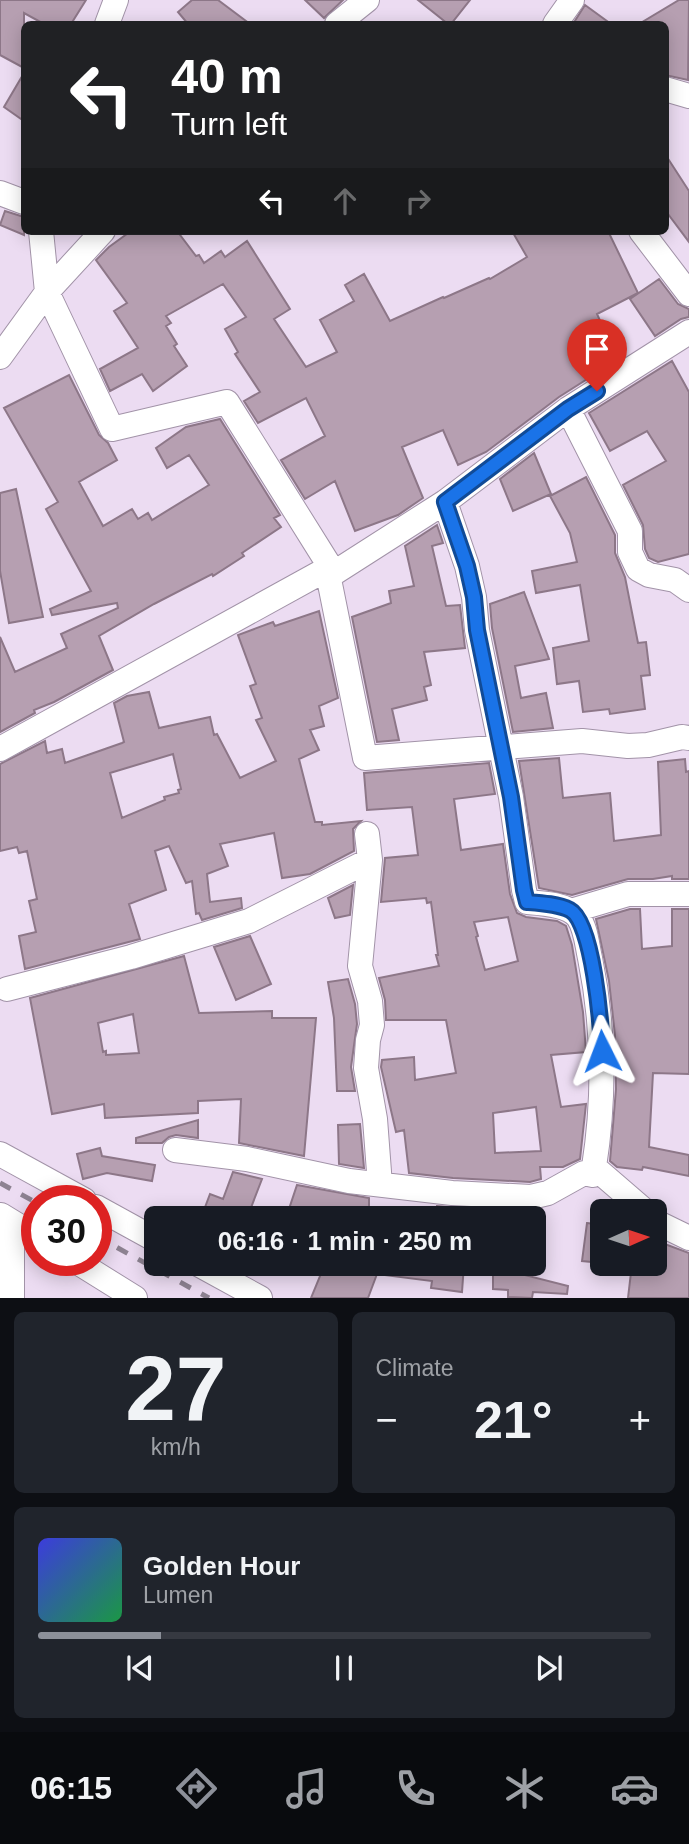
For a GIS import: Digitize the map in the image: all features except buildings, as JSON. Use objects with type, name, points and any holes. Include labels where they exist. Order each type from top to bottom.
[{"type":"street","points":[[108,21],[116,0]]},
{"type":"street","points":[[341,21],[367,0]]},
{"type":"street","points":[[557,21],[572,0]]},
{"type":"street","points":[[669,90],[689,96]]},
{"type":"street","points":[[0,193],[21,201]]},
{"type":"street","points":[[41,235],[47,292],[112,429],[227,402],[331,571],[365,758],[582,741],[628,746],[648,745],[682,737],[689,738]]},
{"type":"street","points":[[0,357],[47,292],[99,235]]},
{"type":"street","points":[[644,235],[689,293]]},
{"type":"street","points":[[0,750],[331,571],[445,502],[568,409],[689,332]]},
{"type":"street","points":[[568,409],[630,531],[630,552],[638,569],[649,575],[675,580],[689,590]]},
{"type":"street","points":[[175,1150],[247,1159],[349,1181],[452,1194],[531,1197],[548,1194],[584,1173],[593,1175],[601,1124],[600,1010],[585,932],[578,917],[570,911],[527,902],[511,797],[477,630],[471,587],[445,502]]},
{"type":"street","points":[[367,834],[370,860],[360,966],[370,1002],[372,1025],[366,1068],[375,1119],[380,1185]]},
{"type":"street","points":[[7,989],[118,961],[249,921],[370,860]]},
{"type":"street","points":[[570,911],[628,894],[689,894]]},
{"type":"street","points":[[0,1154],[57,1185]]},
{"type":"street","points":[[594,1167],[631,1199]]},
{"type":"street","points":[[112,1216],[144,1233]]},
{"type":"street","points":[[6,1218],[21,1227]]},
{"type":"street","points":[[6,1218],[12,1298]]},
{"type":"street","points":[[667,1227],[689,1238]]},
{"type":"street","points":[[100,1276],[135,1298]]},
{"type":"street","points":[[220,1276],[260,1298]]},
{"type":"railway","points":[[0,1183],[21,1194]]},
{"type":"railway","points":[[112,1245],[209,1298]]},
{"type":"route","points":[[597,391],[568,409],[445,502],[467,566],[474,597],[477,630],[511,797],[527,902],[570,911],[578,917],[585,932],[600,1010],[602,1051]]}]
